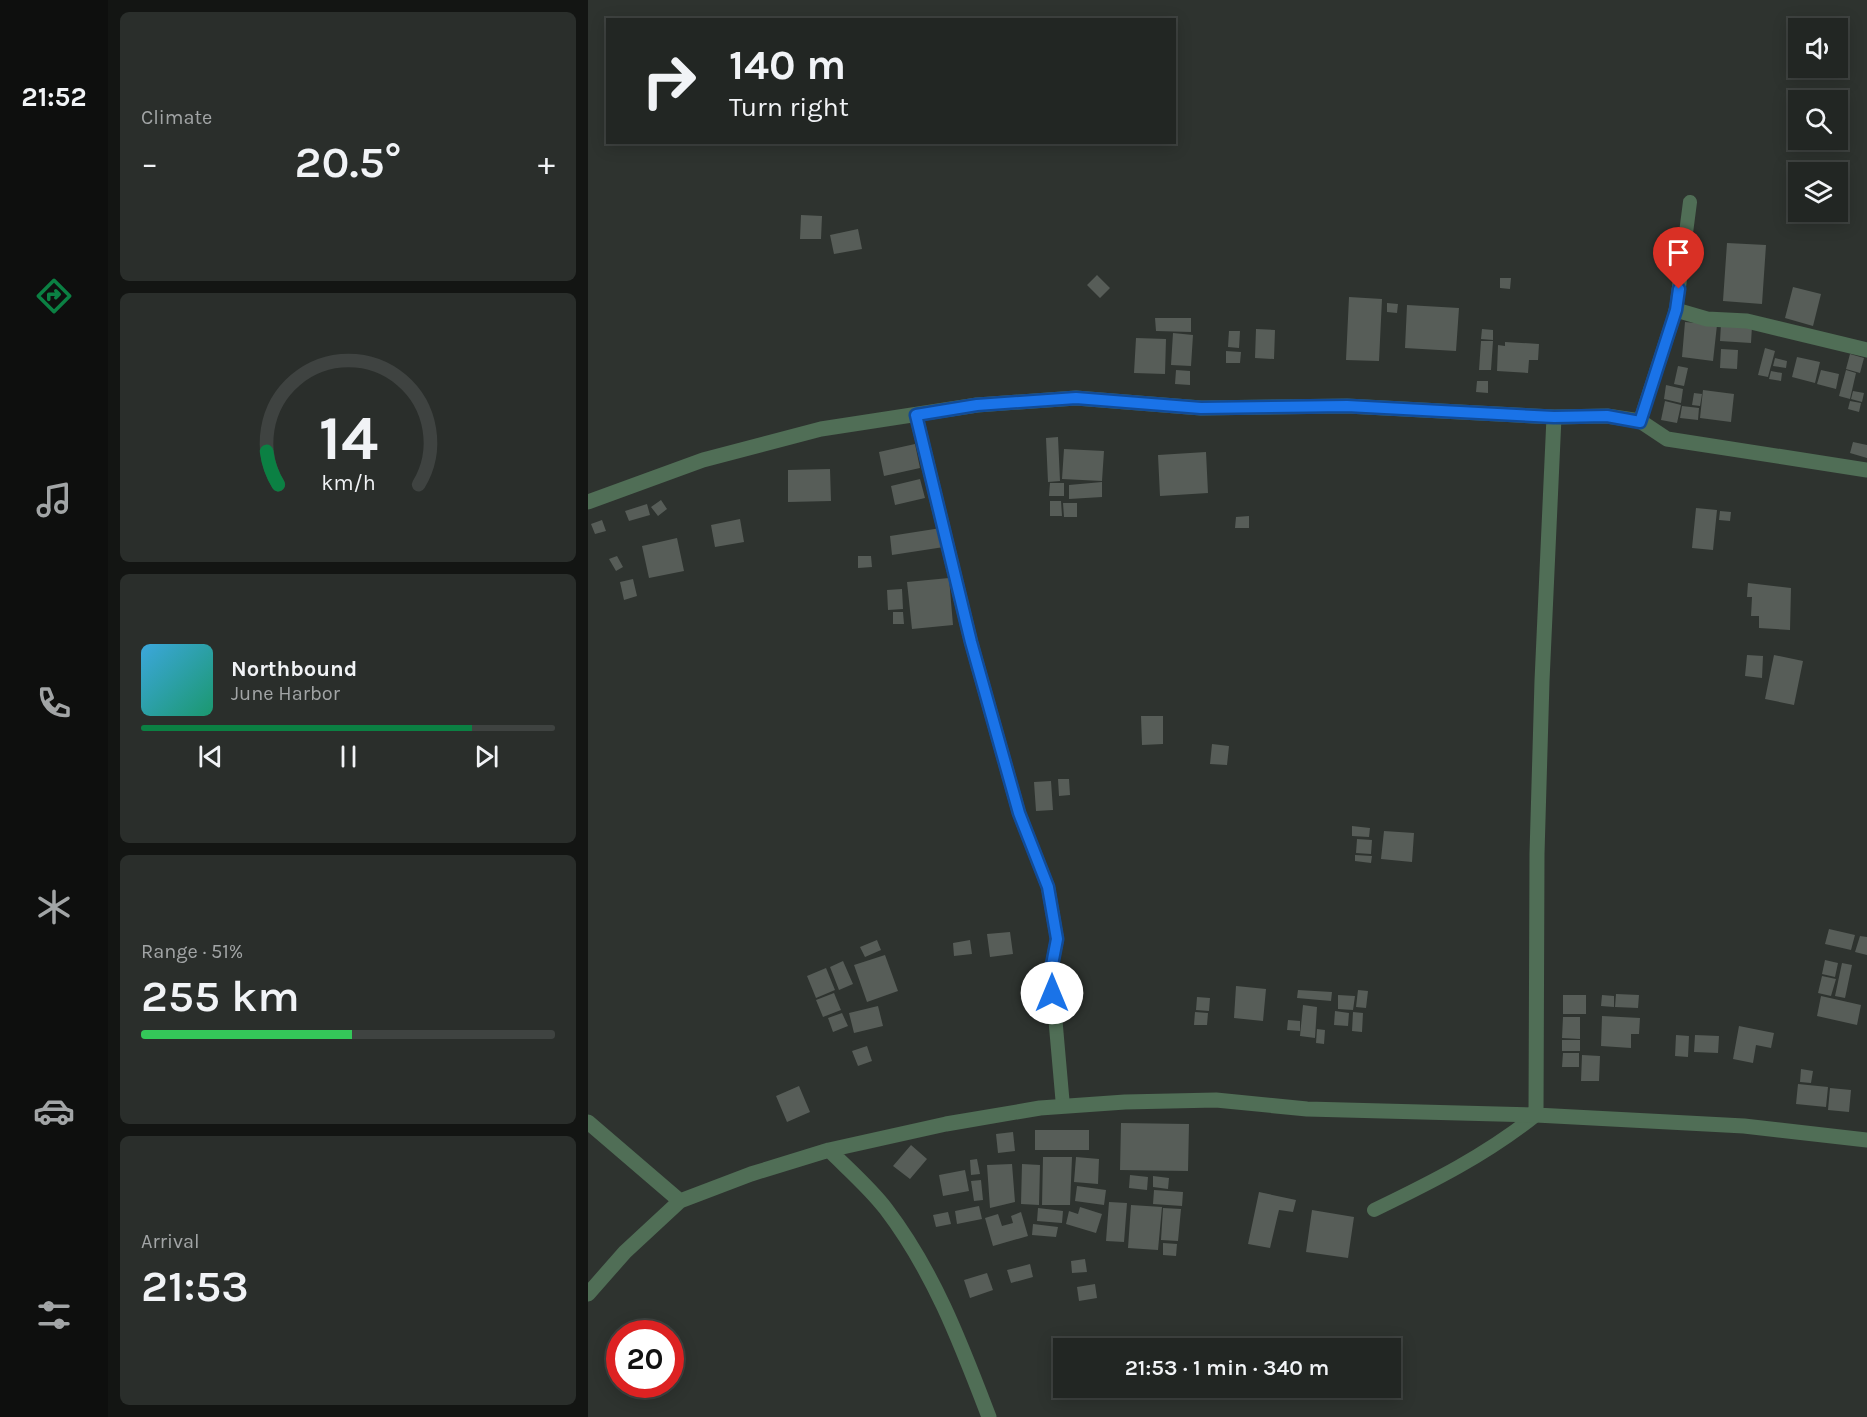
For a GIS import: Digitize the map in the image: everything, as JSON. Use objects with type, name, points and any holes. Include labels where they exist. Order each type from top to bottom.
[{"type":"street","points":[[1676,310],[1707,319],[1747,321],[1867,350]]},
{"type":"street","points":[[588,502],[714,457],[821,429],[977,405],[1076,398],[1201,408],[1347,406],[1554,417],[1607,416],[1640,422],[1667,440],[1867,470]]},
{"type":"street","points":[[1536,1115],[1541,692],[1554,417]]},
{"type":"street","points":[[588,1294],[625,1252],[680,1201],[751,1174],[830,1150],[946,1124],[1063,1106],[1216,1100],[1307,1109],[1536,1115],[1744,1126],[1867,1140]]},
{"type":"street","points":[[588,1122],[680,1201]]},
{"type":"street","points":[[830,1150],[885,1207],[917,1253],[952,1323],[989,1417]]},
{"type":"lane","points":[[1640,422],[1676,310],[1690,202]]},
{"type":"lane","points":[[916,415],[971,642],[1019,813],[1048,887],[1057,939],[1051,970],[1063,1106]]},
{"type":"lane","points":[[1374,1210],[1458,1170],[1508,1137],[1536,1115]]},
{"type":"building","points":[[801,215],[822,216],[821,239],[800,239]]},
{"type":"building","points":[[858,229],[862,249],[834,254],[830,235]]},
{"type":"building","points":[[1727,243],[1766,245],[1762,304],[1723,301]]},
{"type":"building","points":[[1097,275],[1110,288],[1100,298],[1087,285]]},
{"type":"building","points":[[1500,278],[1511,278],[1510,289],[1500,288]]},
{"type":"building","points":[[1793,287],[1821,294],[1813,326],[1785,318]]},
{"type":"building","points":[[1349,297],[1382,299],[1379,361],[1346,360]]},
{"type":"building","points":[[1387,303],[1398,304],[1397,313],[1387,312]]},
{"type":"building","points":[[1407,305],[1459,308],[1456,351],[1405,348]]},
{"type":"building","points":[[1155,318],[1191,318],[1191,332],[1156,331]]},
{"type":"building","points":[[1685,322],[1717,325],[1713,361],[1682,357]]},
{"type":"building","points":[[1721,324],[1752,326],[1751,343],[1720,341]]},
{"type":"building","points":[[1256,329],[1275,330],[1274,359],[1255,358]]},
{"type":"building","points":[[1482,329],[1493,330],[1493,340],[1481,339]]},
{"type":"building","points":[[1229,331],[1240,331],[1239,348],[1228,347]]},
{"type":"building","points":[[1173,333],[1193,335],[1191,366],[1171,365]]},
{"type":"building","points":[[1136,338],[1166,339],[1165,374],[1134,373]]},
{"type":"building","points":[[1481,341],[1493,341],[1491,370],[1479,370]]},
{"type":"building","points":[[1505,342],[1539,344],[1538,360],[1529,360],[1528,373],[1497,371],[1498,345],[1505,346]]},
{"type":"building","points":[[1765,348],[1775,351],[1768,377],[1758,375]]},
{"type":"building","points":[[1721,349],[1738,350],[1737,369],[1720,368]]},
{"type":"building","points":[[1226,351],[1241,352],[1240,363],[1226,363]]},
{"type":"building","points":[[1850,354],[1864,358],[1860,373],[1846,369]]},
{"type":"building","points":[[1797,357],[1820,362],[1815,383],[1792,377]]},
{"type":"building","points":[[1775,358],[1787,361],[1786,368],[1773,366]]},
{"type":"building","points":[[1678,366],[1688,368],[1684,386],[1674,384]]},
{"type":"building","points":[[1176,370],[1190,371],[1190,385],[1175,384]]},
{"type":"building","points":[[1821,370],[1839,374],[1836,389],[1817,384]]},
{"type":"building","points":[[1846,370],[1856,373],[1850,399],[1839,396]]},
{"type":"building","points":[[1771,371],[1782,373],[1781,381],[1769,379]]},
{"type":"building","points":[[1477,381],[1488,381],[1488,393],[1476,392]]},
{"type":"building","points":[[1666,385],[1683,389],[1681,403],[1664,399]]},
{"type":"building","points":[[1703,390],[1734,394],[1731,422],[1700,418]]},
{"type":"building","points":[[1853,391],[1864,393],[1862,402],[1851,399]]},
{"type":"building","points":[[1694,393],[1702,394],[1700,406],[1692,405]]},
{"type":"building","points":[[1665,401],[1681,405],[1677,423],[1661,420]]},
{"type":"building","points":[[1850,401],[1861,403],[1859,412],[1848,409]]},
{"type":"building","points":[[1682,406],[1699,408],[1698,420],[1680,418]]},
{"type":"building","points":[[1058,437],[1060,481],[1048,482],[1046,438]]},
{"type":"building","points":[[1853,442],[1867,445],[1867,458],[1850,453]]},
{"type":"building","points":[[915,444],[920,468],[884,476],[879,452]]},
{"type":"building","points":[[1064,449],[1104,451],[1102,481],[1062,479]]},
{"type":"building","points":[[1206,452],[1208,493],[1160,496],[1158,455]]},
{"type":"building","points":[[830,469],[831,501],[788,502],[788,470]]},
{"type":"building","points":[[920,479],[925,498],[895,505],[891,486]]},
{"type":"building","points":[[1102,482],[1102,497],[1069,499],[1069,485]]},
{"type":"building","points":[[1050,483],[1064,483],[1064,496],[1049,496]]},
{"type":"building","points":[[661,500],[667,509],[658,516],[651,507]]},
{"type":"building","points":[[1050,501],[1061,501],[1062,516],[1050,516]]},
{"type":"building","points":[[1063,503],[1077,503],[1077,517],[1064,517]]},
{"type":"building","points":[[647,504],[650,515],[629,521],[625,511]]},
{"type":"building","points":[[1696,508],[1717,510],[1713,550],[1692,548]]},
{"type":"building","points":[[1720,511],[1731,512],[1730,521],[1719,520]]},
{"type":"building","points":[[1249,516],[1249,528],[1235,528],[1236,517]]},
{"type":"building","points":[[740,519],[744,542],[715,547],[711,525]]},
{"type":"building","points":[[602,520],[606,531],[595,534],[591,524]]},
{"type":"building","points":[[941,528],[944,547],[892,555],[890,536]]},
{"type":"building","points":[[677,538],[684,571],[649,578],[642,546]]},
{"type":"building","points":[[617,556],[623,567],[616,571],[609,559]]},
{"type":"building","points":[[858,556],[871,556],[872,567],[858,568]]},
{"type":"building","points":[[949,578],[953,625],[912,629],[907,582]]},
{"type":"building","points":[[633,579],[637,596],[624,600],[620,582]]},
{"type":"building","points":[[1748,583],[1791,588],[1790,630],[1759,628],[1759,616],[1751,616],[1752,597],[1747,597]]},
{"type":"building","points":[[902,589],[903,609],[888,610],[887,590]]},
{"type":"building","points":[[893,612],[903,612],[904,624],[893,624]]},
{"type":"building","points":[[1747,655],[1763,656],[1762,678],[1745,676]]},
{"type":"building","points":[[1774,655],[1803,661],[1794,705],[1765,699]]},
{"type":"building","points":[[1141,716],[1163,716],[1163,744],[1142,745]]},
{"type":"building","points":[[1212,744],[1229,746],[1227,765],[1210,764]]},
{"type":"building","points":[[1058,779],[1069,779],[1070,795],[1059,796]]},
{"type":"building","points":[[1051,781],[1053,810],[1036,811],[1034,782]]},
{"type":"building","points":[[1352,826],[1370,828],[1369,837],[1352,836]]},
{"type":"building","points":[[1384,831],[1414,833],[1412,862],[1381,859]]},
{"type":"building","points":[[1357,839],[1372,840],[1371,854],[1356,853]]},
{"type":"building","points":[[1355,855],[1372,856],[1371,863],[1355,861]]},
{"type":"building","points":[[1829,929],[1855,935],[1851,950],[1825,944]]},
{"type":"building","points":[[1010,932],[1013,954],[990,957],[987,934]]},
{"type":"building","points":[[1860,936],[1867,937],[1867,955],[1855,952]]},
{"type":"building","points":[[877,940],[881,950],[865,957],[860,947]]},
{"type":"building","points":[[970,940],[972,954],[954,956],[953,943]]},
{"type":"building","points":[[885,955],[898,991],[867,1002],[854,965]]},
{"type":"building","points":[[1825,960],[1838,963],[1835,977],[1822,974]]},
{"type":"building","points":[[843,961],[853,984],[839,990],[830,967]]},
{"type":"building","points":[[1842,963],[1852,965],[1845,998],[1835,996]]},
{"type":"building","points":[[826,968],[835,990],[816,998],[807,976]]},
{"type":"building","points":[[1822,976],[1836,979],[1831,996],[1818,993]]},
{"type":"building","points":[[1236,986],[1266,989],[1263,1021],[1234,1018]]},
{"type":"building","points":[[1298,990],[1332,992],[1331,1001],[1297,998]]},
{"type":"building","points":[[1358,990],[1368,991],[1366,1008],[1356,1007]]},
{"type":"building","points":[[834,993],[841,1010],[823,1017],[816,1000]]},
{"type":"building","points":[[1616,994],[1639,995],[1638,1008],[1615,1007]]},
{"type":"building","points":[[1338,995],[1355,996],[1353,1010],[1338,1009]]},
{"type":"building","points":[[1563,995],[1586,995],[1586,1014],[1563,1014]]},
{"type":"building","points":[[1602,995],[1614,996],[1614,1007],[1601,1006]]},
{"type":"building","points":[[1821,996],[1861,1005],[1857,1025],[1817,1016]]},
{"type":"building","points":[[1197,997],[1210,998],[1209,1011],[1196,1010]]},
{"type":"building","points":[[1303,1005],[1317,1007],[1315,1038],[1300,1036]]},
{"type":"building","points":[[878,1006],[883,1026],[854,1033],[849,1013]]},
{"type":"building","points":[[1335,1011],[1349,1013],[1348,1026],[1334,1025]]},
{"type":"building","points":[[1195,1012],[1208,1013],[1207,1025],[1194,1025]]},
{"type":"building","points":[[1353,1012],[1363,1013],[1362,1032],[1352,1031]]},
{"type":"building","points":[[842,1013],[848,1026],[833,1032],[828,1018]]},
{"type":"building","points":[[1602,1016],[1640,1018],[1639,1034],[1631,1034],[1631,1048],[1601,1046]]},
{"type":"building","points":[[1563,1017],[1580,1017],[1580,1039],[1562,1038]]},
{"type":"building","points":[[1288,1020],[1300,1021],[1300,1031],[1287,1030]]},
{"type":"building","points":[[1739,1026],[1774,1033],[1771,1048],[1756,1045],[1753,1063],[1733,1059]]},
{"type":"building","points":[[1317,1029],[1325,1030],[1324,1044],[1316,1043]]},
{"type":"building","points":[[1676,1035],[1689,1036],[1688,1057],[1675,1056]]},
{"type":"building","points":[[1695,1035],[1719,1036],[1718,1053],[1694,1052]]},
{"type":"building","points":[[1562,1040],[1580,1040],[1580,1051],[1562,1051]]},
{"type":"building","points":[[867,1046],[872,1061],[858,1066],[852,1051]]},
{"type":"building","points":[[1563,1053],[1579,1053],[1579,1067],[1562,1067]]},
{"type":"building","points":[[1582,1055],[1600,1056],[1599,1081],[1581,1081]]},
{"type":"building","points":[[1801,1069],[1813,1071],[1811,1083],[1800,1082]]},
{"type":"building","points":[[1798,1084],[1828,1087],[1826,1107],[1796,1104]]},
{"type":"building","points":[[799,1086],[810,1112],[787,1122],[776,1096]]},
{"type":"building","points":[[1830,1088],[1851,1090],[1849,1112],[1828,1110]]},
{"type":"building","points":[[1121,1123],[1189,1124],[1188,1171],[1120,1170]]},
{"type":"building","points":[[1035,1130],[1089,1130],[1089,1150],[1035,1150]]},
{"type":"building","points":[[1013,1132],[1015,1151],[998,1153],[996,1134]]},
{"type":"building","points":[[911,1145],[927,1159],[910,1179],[893,1166]]},
{"type":"building","points":[[1043,1157],[1072,1157],[1070,1205],[1042,1205]]},
{"type":"building","points":[[1076,1157],[1099,1159],[1098,1184],[1074,1182]]},
{"type":"building","points":[[977,1159],[980,1174],[971,1175],[970,1160]]},
{"type":"building","points":[[1012,1164],[1015,1202],[990,1208],[987,1165]]},
{"type":"building","points":[[1022,1164],[1040,1165],[1039,1205],[1021,1204]]},
{"type":"building","points":[[965,1170],[969,1191],[943,1196],[939,1175]]},
{"type":"building","points":[[1130,1175],[1148,1177],[1147,1190],[1129,1188]]},
{"type":"building","points":[[1153,1176],[1169,1178],[1168,1189],[1153,1187]]},
{"type":"building","points":[[981,1180],[983,1200],[974,1201],[971,1181]]},
{"type":"building","points":[[1077,1186],[1106,1190],[1104,1205],[1075,1201]]},
{"type":"building","points":[[1154,1190],[1183,1192],[1182,1206],[1153,1204]]},
{"type":"building","points":[[1259,1192],[1296,1200],[1293,1212],[1279,1210],[1270,1248],[1248,1244]]},
{"type":"building","points":[[1109,1202],[1127,1203],[1124,1242],[1106,1241]]},
{"type":"building","points":[[1131,1205],[1162,1207],[1158,1250],[1128,1248]]},
{"type":"building","points":[[979,1206],[982,1219],[957,1224],[955,1211]]},
{"type":"building","points":[[1080,1207],[1102,1214],[1096,1233],[1066,1224],[1069,1211],[1078,1214]]},
{"type":"building","points":[[1038,1208],[1063,1211],[1062,1223],[1037,1221]]},
{"type":"building","points":[[1163,1208],[1181,1209],[1178,1241],[1161,1240]]},
{"type":"building","points":[[1312,1210],[1354,1217],[1348,1258],[1306,1252]]},
{"type":"building","points":[[948,1212],[951,1224],[936,1227],[933,1215]]},
{"type":"building","points":[[1021,1212],[1028,1236],[993,1246],[985,1218],[998,1214],[1002,1226],[1013,1223],[1011,1216]]},
{"type":"building","points":[[1033,1224],[1058,1227],[1056,1237],[1032,1235]]},
{"type":"building","points":[[1163,1243],[1177,1244],[1176,1256],[1163,1255]]},
{"type":"building","points":[[1085,1259],[1087,1272],[1072,1273],[1071,1261]]},
{"type":"building","points":[[1030,1264],[1033,1277],[1011,1283],[1007,1270]]},
{"type":"building","points":[[987,1273],[993,1290],[970,1298],[964,1280]]},
{"type":"building","points":[[1095,1284],[1097,1298],[1079,1301],[1077,1287]]},
{"type":"route","points":[[1052,993],[1051,970],[1057,939],[1048,887],[1019,813],[971,642],[916,415],[977,405],[1076,398],[1201,408],[1347,406],[1554,417],[1607,416],[1640,422],[1676,310],[1679,289]]}]
